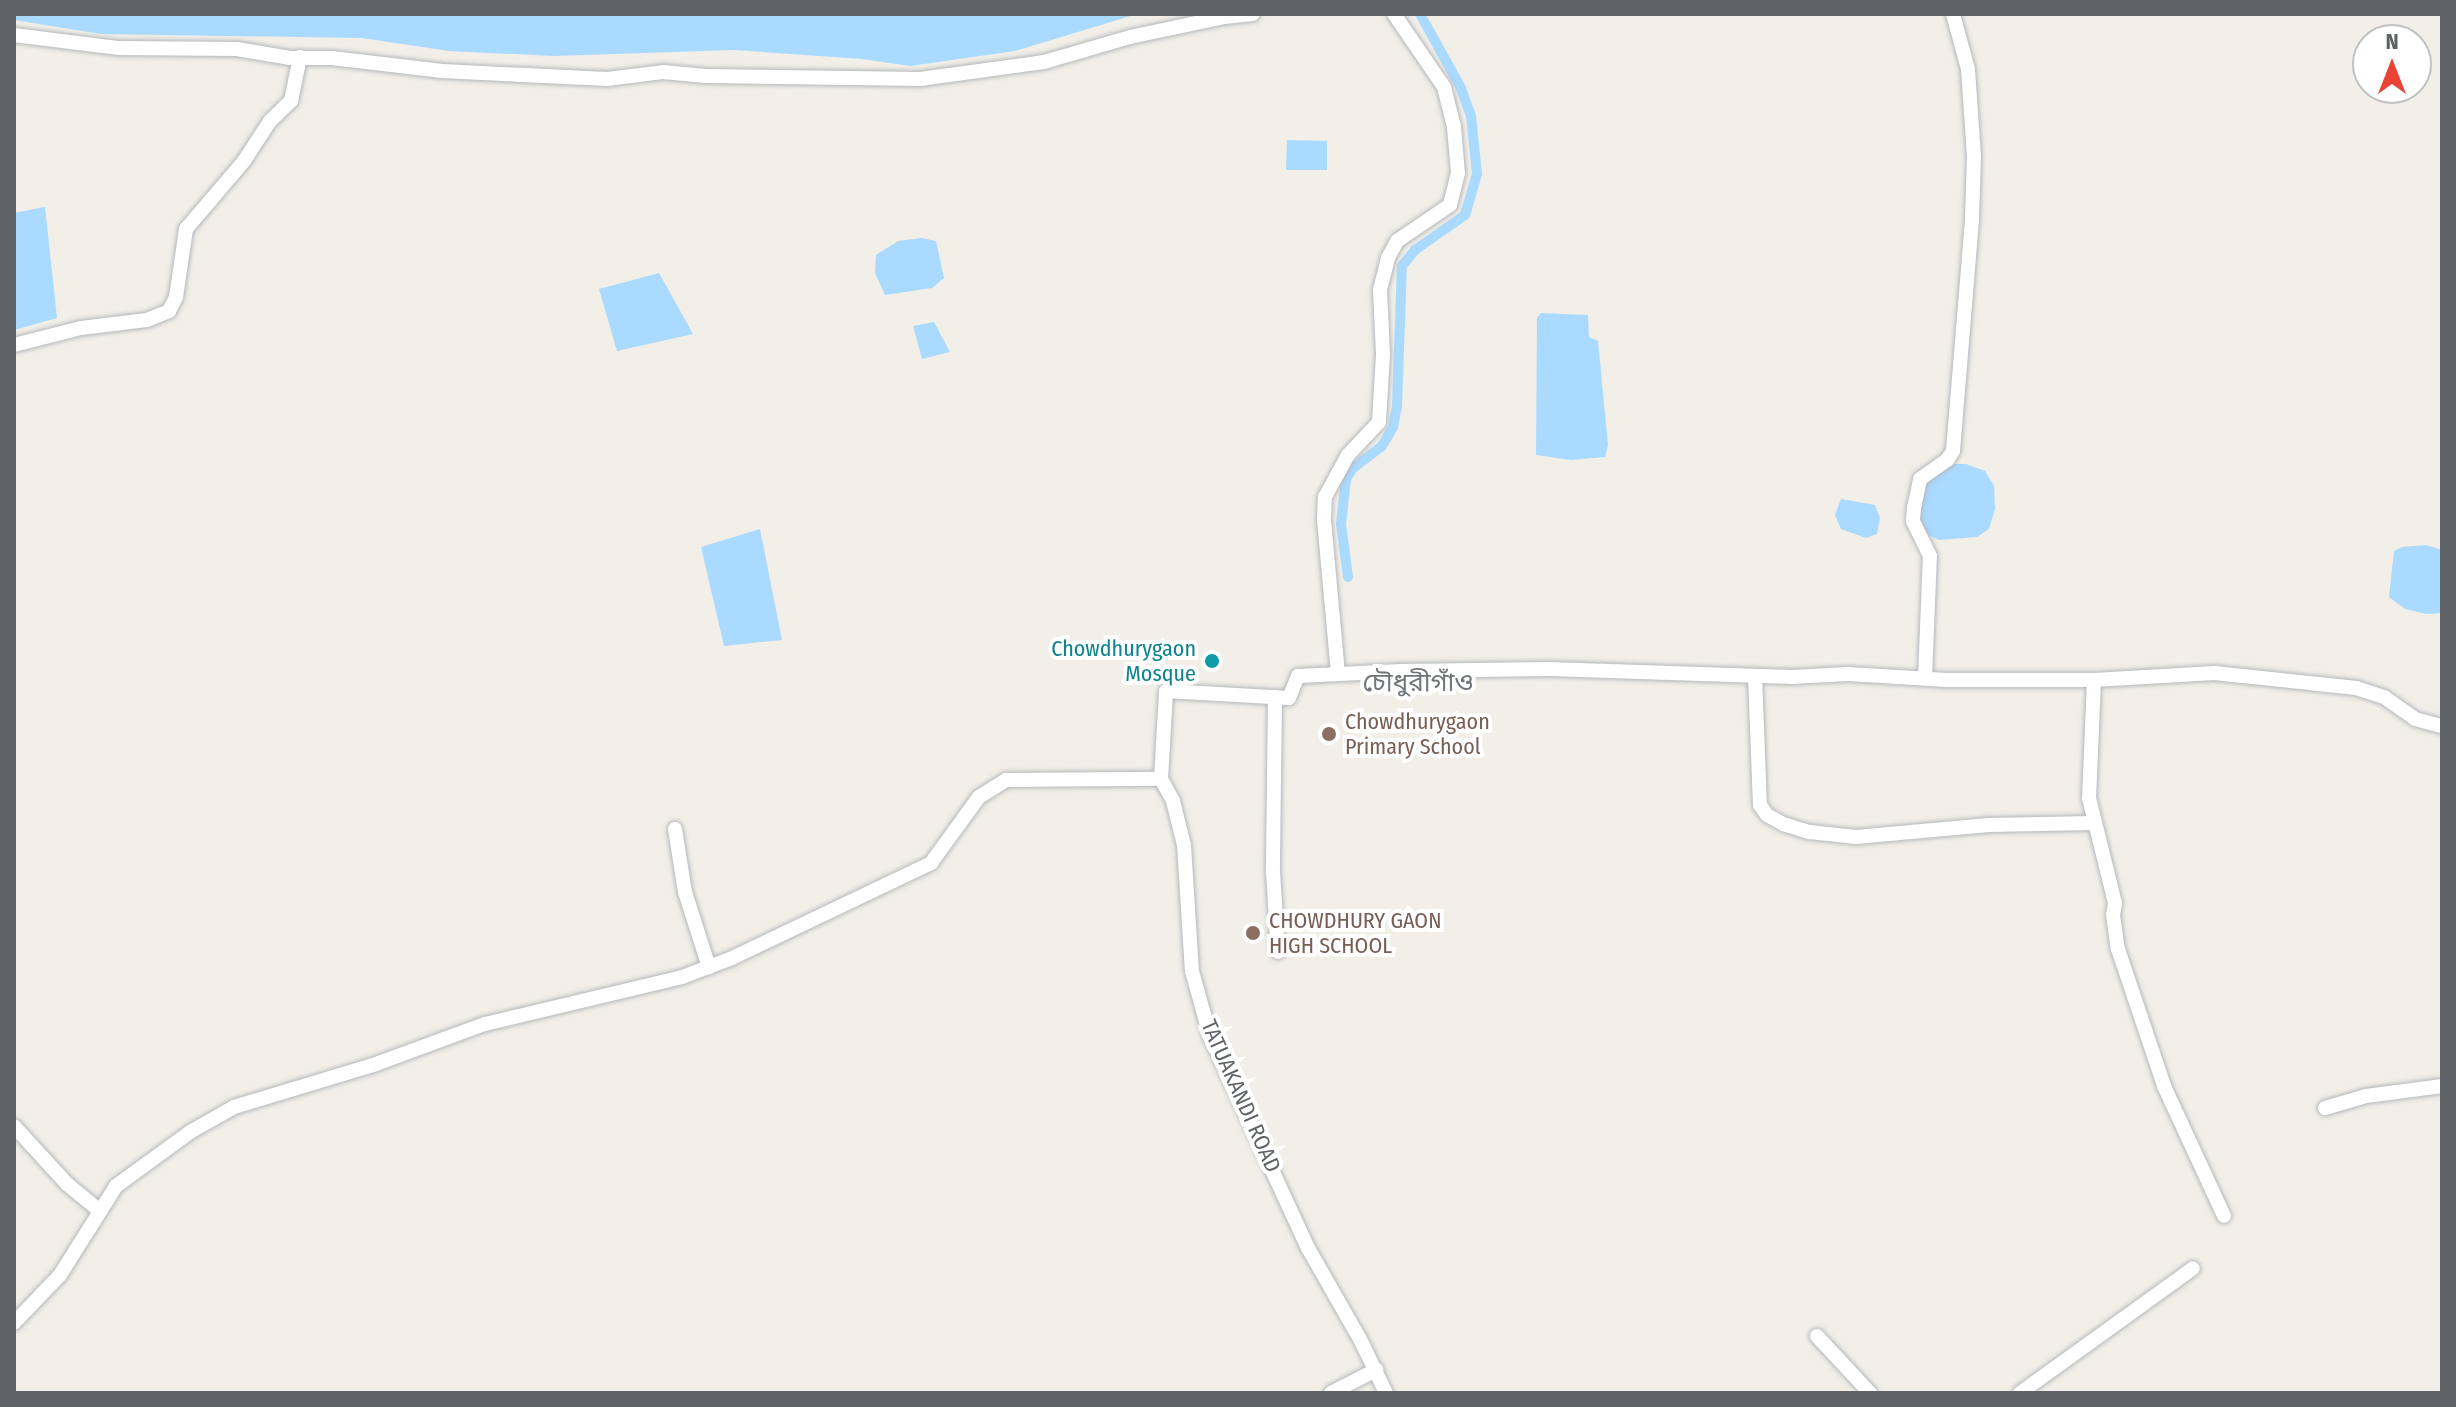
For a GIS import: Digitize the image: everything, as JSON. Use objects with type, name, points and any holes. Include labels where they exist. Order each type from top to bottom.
[{"type":"street","points":[[14,35],[119,48],[237,49],[442,71],[607,79],[663,72],[706,76],[920,79],[1044,62],[1130,37],[1253,14]]},
{"type":"street","points":[[1338,674],[1324,520],[1325,497],[1348,455],[1379,422],[1383,354],[1380,290],[1388,258],[1397,241],[1450,205],[1458,173],[1454,127],[1444,87],[1394,14]]},
{"type":"street","points":[[1925,678],[1930,556],[1913,521],[1914,508],[1920,479],[1934,466],[1947,460],[1953,451],[1972,219],[1974,157],[1968,69],[1953,14]]},
{"type":"street","points":[[14,345],[81,328],[147,320],[169,311],[176,297],[186,229],[244,161],[270,121],[291,101],[300,57]]},
{"type":"street","points":[[14,1323],[60,1275],[122,1180],[190,1132],[234,1107],[376,1064],[485,1024],[682,977],[778,938],[931,863],[979,797],[1006,780],[1161,779],[1166,691],[1292,697],[1298,676],[1549,669],[1755,676],[2094,680],[2214,673],[2356,688],[2384,697],[2415,719],[2442,726]]},
{"type":"street","points":[[1755,676],[1760,805],[1767,815],[1783,824],[1810,832],[1856,837],[1988,825],[2093,823]]},
{"type":"street","points":[[2094,680],[2089,798],[2115,903],[2113,915],[2118,949],[2145,1033],[2177,1116],[2224,1216]]},
{"type":"street","points":[[1275,697],[1273,871],[1278,952]]},
{"type":"street","name":"TATUAKANDI ROAD","points":[[1161,779],[1173,801],[1184,845],[1192,971],[1210,1036],[1308,1248],[1386,1393]]},
{"type":"street","points":[[675,829],[685,892],[709,967]]},
{"type":"street","points":[[2325,1108],[2366,1096],[2442,1086]]},
{"type":"street","points":[[14,1126],[67,1184],[100,1211]]},
{"type":"street","points":[[2020,1393],[2193,1268]]},
{"type":"street","points":[[1817,1336],[1870,1393]]},
{"type":"street","points":[[1331,1393],[1376,1370]]},
{"type":"water","points":[[14,14],[1137,14],[1015,51],[910,66],[862,59],[734,50],[554,56],[449,51],[362,38],[101,34],[14,20]]},
{"type":"water","points":[[1287,140],[1327,141],[1327,170],[1286,170]]},
{"type":"water","points":[[45,207],[57,318],[14,330],[14,213]]},
{"type":"water","points":[[922,238],[936,241],[944,278],[932,288],[885,295],[875,273],[876,255],[898,241]]},
{"type":"water","points":[[659,273],[693,334],[617,351],[599,289]]},
{"type":"water","points":[[1541,313],[1588,315],[1589,337],[1598,341],[1608,445],[1605,457],[1571,460],[1536,455],[1537,318]]},
{"type":"water","points":[[934,322],[950,352],[922,359],[913,326]]},
{"type":"water","points":[[1945,464],[1966,464],[1985,471],[1994,486],[1995,509],[1989,529],[1977,537],[1939,540],[1922,532],[1919,526],[1924,483]]},
{"type":"water","points":[[1841,499],[1875,505],[1880,518],[1877,534],[1866,538],[1841,529],[1835,515]]},
{"type":"water","points":[[760,529],[782,640],[724,646],[701,547]]},
{"type":"water","points":[[2426,545],[2442,550],[2442,613],[2426,614],[2405,609],[2389,597],[2394,551],[2402,547]]},
{"type":"waterway","points":[[1348,577],[1341,524],[1346,479],[1353,468],[1382,446],[1393,427],[1397,406],[1402,266],[1415,250],[1465,215],[1477,174],[1471,116],[1461,88],[1420,14]]},
{"type":"place","name":"Chowdhurygaon Mosque","points":[[1212,661]]},
{"type":"place","name":"Chowdhurygaon Primary School","points":[[1329,734]]},
{"type":"place","name":"CHOWDHURY GAON HIGH SCHOOL","points":[[1253,933]]},
{"type":"district","name":"চৌধুরীগাঁও","points":[[1418,683]]}]
